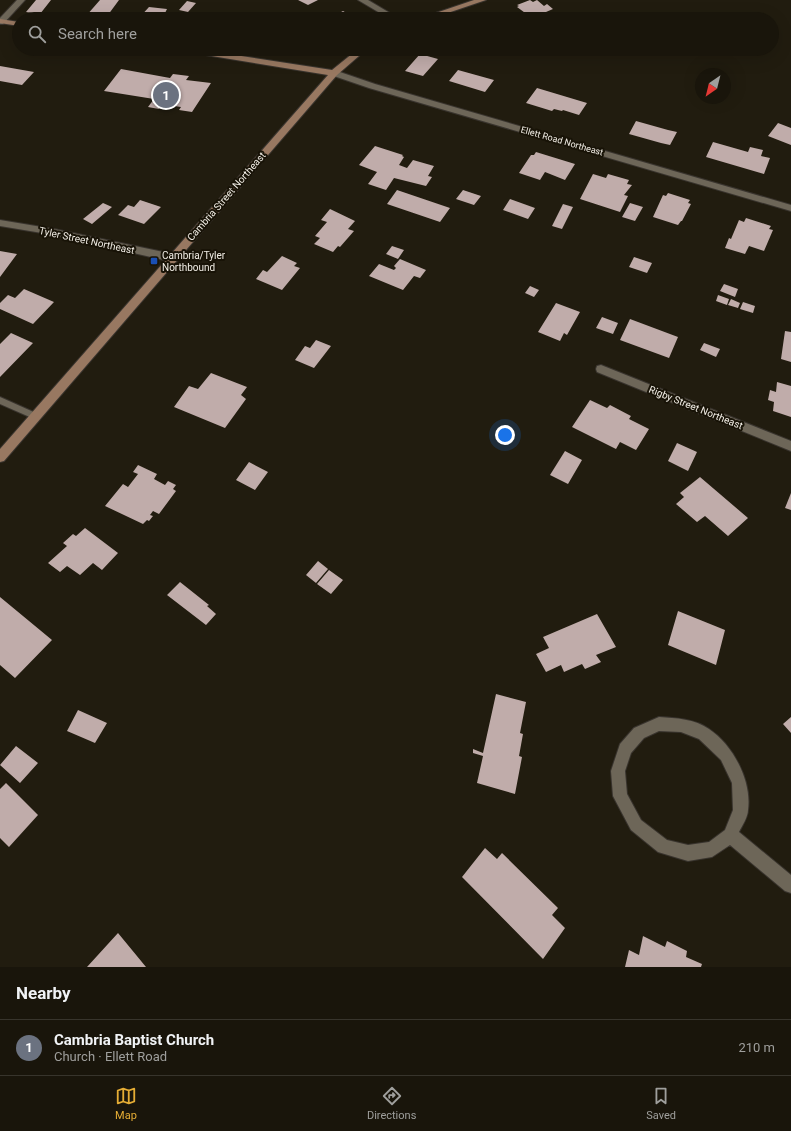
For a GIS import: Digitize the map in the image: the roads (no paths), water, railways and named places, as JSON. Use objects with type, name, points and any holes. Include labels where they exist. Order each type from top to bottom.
[{"type":"main road","points":[[444,12],[482,0]]},
{"type":"main road","points":[[1,21],[12,23]]},
{"type":"main road","points":[[226,56],[334,73]]},
{"type":"main road","name":"Cambria Street Northeast","points":[[0,457],[334,73],[355,56]]},
{"type":"street","points":[[1,21],[21,0]]},
{"type":"street","points":[[362,0],[383,12]]},
{"type":"street","name":"Ellett Road Northeast","points":[[334,73],[380,88],[791,208]]},
{"type":"street","name":"Tyler Street Northeast","points":[[0,223],[54,232],[173,258]]},
{"type":"street","name":"Rigby Street Northeast","points":[[601,369],[791,446]]},
{"type":"street","points":[[659,724],[681,725],[704,734],[726,755],[739,782],[741,810],[730,835],[712,849],[688,853],[663,847],[636,825],[620,796],[618,771],[625,748],[639,733],[659,724]]},
{"type":"street","points":[[730,835],[791,885]]},
{"type":"lane","points":[[0,400],[35,416]]},
{"type":"place","name":"Cambria Baptist Church","points":[[166,95]]},
{"type":"place","name":"Cambria/Tyler Northbound","points":[[154,261]]}]
